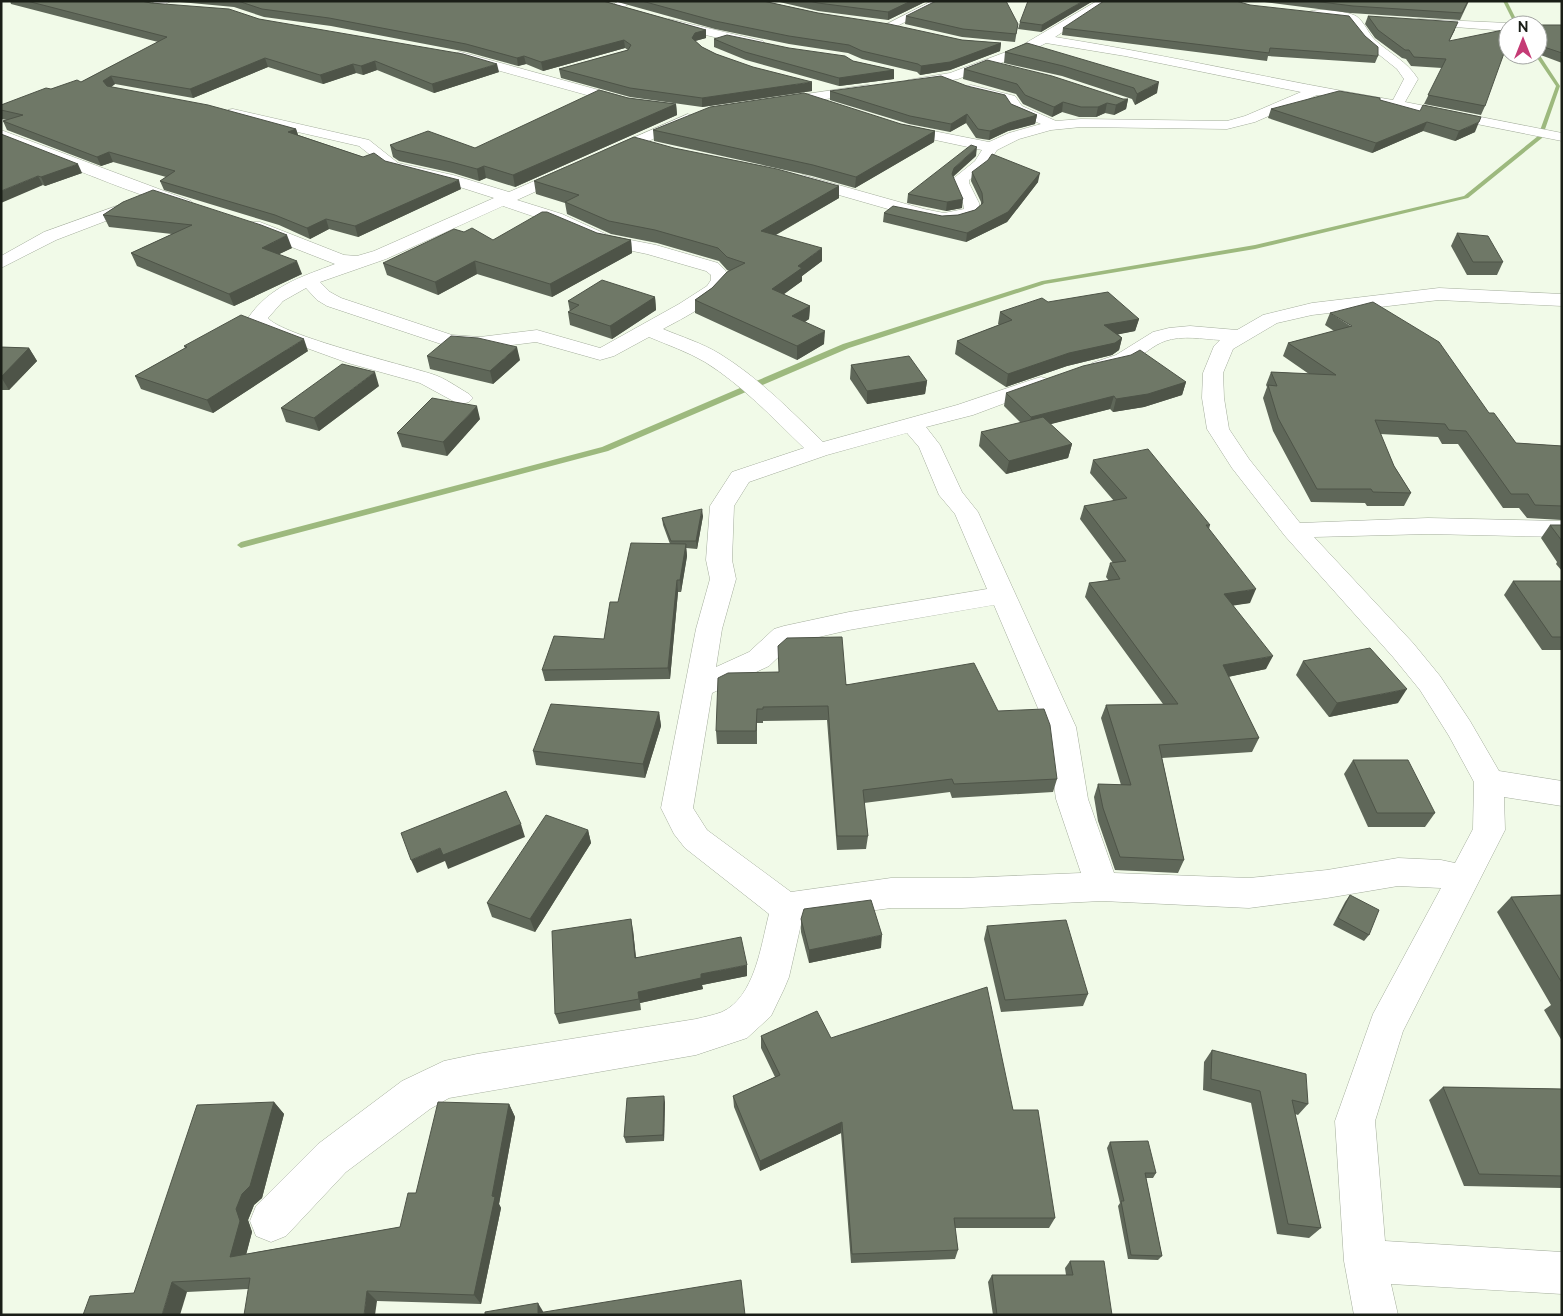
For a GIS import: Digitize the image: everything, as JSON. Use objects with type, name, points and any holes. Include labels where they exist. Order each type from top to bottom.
[{"type":"street","points":[[910,30],[885,25],[942,1]]},
{"type":"street","points":[[764,104],[845,92],[892,82],[942,78],[987,64],[1029,47],[1104,1]]},
{"type":"street","points":[[150,5],[170,5]]},
{"type":"street","points":[[610,6],[631,7]]},
{"type":"street","points":[[1302,12],[1367,19]]},
{"type":"street","points":[[1350,18],[1357,23],[1370,42],[1399,63],[1411,79],[1396,104]]},
{"type":"street","points":[[659,20],[771,47]]},
{"type":"street","points":[[1411,22],[1498,26]]},
{"type":"street","points":[[703,44],[727,37]]},
{"type":"street","points":[[1044,39],[1125,52],[1562,137]]},
{"type":"street","points":[[1003,46],[1029,47]]},
{"type":"street","points":[[451,54],[646,106]]},
{"type":"street","points":[[987,64],[1013,70]]},
{"type":"street","points":[[540,77],[559,72]]},
{"type":"street","points":[[942,78],[972,89],[1010,99],[1015,103],[1016,108],[1023,112],[1056,125]]},
{"type":"street","points":[[810,84],[845,92]]},
{"type":"street","points":[[788,177],[922,214],[944,218],[958,217],[972,212],[972,203],[961,183],[962,178],[981,164],[991,147],[1014,136],[1056,125],[1080,123],[1227,125],[1250,119],[1315,90]]},
{"type":"street","points":[[804,98],[837,109]]},
{"type":"street","points":[[1023,112],[1033,100]]},
{"type":"street","points":[[218,109],[364,143],[393,166],[448,178],[556,218],[605,240],[659,252],[712,267],[719,272],[720,277],[719,284],[700,299],[600,354],[537,336],[480,343],[450,341],[334,302],[325,298],[315,289],[310,280]]},
{"type":"street","points":[[599,157],[703,113],[676,110]]},
{"type":"street","points":[[888,125],[991,147]]},
{"type":"street","points":[[1,134],[157,195],[201,209]]},
{"type":"street","points":[[636,142],[658,149]]},
{"type":"street","points":[[462,398],[428,379],[392,370],[264,326],[258,318],[264,307],[279,295],[310,280],[354,261],[380,255],[581,165]]},
{"type":"street","points":[[1,263],[50,236],[76,225],[116,213],[157,195]]},
{"type":"street","points":[[236,220],[272,231],[341,260],[354,261]]},
{"type":"street","points":[[1376,1315],[1366,1261],[1355,1122],[1386,1026],[1489,830],[1489,782],[1460,729],[1430,683],[1397,643],[1294,531],[1240,464],[1218,429],[1213,398],[1213,373],[1224,346],[1270,319],[1312,309],[1392,298],[1439,294],[1562,300]]},
{"type":"street","points":[[646,330],[713,358],[741,380],[819,450]]},
{"type":"street","points":[[1082,371],[1120,362],[1145,343],[1161,336],[1183,333],[1241,336]]},
{"type":"street","points":[[392,370],[413,365],[430,356],[450,341]]},
{"type":"street","points":[[1056,378],[1010,396],[819,450],[740,477],[722,506],[719,560],[722,580],[710,629],[677,808],[680,816],[696,839],[774,899],[788,907],[891,893],[962,893],[1102,888],[1250,893],[1327,884],[1398,872],[1441,874],[1463,879]]},
{"type":"street","points":[[912,425],[929,445],[951,495],[966,512],[1061,727],[1072,799],[1102,888]]},
{"type":"street","points":[[1294,531],[1372,525],[1562,528]]},
{"type":"street","points":[[699,687],[759,659],[784,636],[849,621],[1002,595]]},
{"type":"street","points":[[1489,782],[1562,794]]},
{"type":"street","points":[[271,1221],[332,1158],[416,1095],[444,1080],[477,1072],[696,1037],[734,1026],[758,1004],[771,977],[788,907]]},
{"type":"street","points":[[1366,1261],[1562,1273]]},
{"type":"building","points":[[27,1],[141,1],[229,9],[259,19],[463,54],[497,64],[432,84],[375,61],[361,66],[353,64],[320,75],[265,58],[190,89],[111,76],[103,81],[107,86],[208,105],[296,129],[288,132],[363,157],[374,153],[385,161],[459,180],[355,226],[326,219],[307,228],[275,215],[160,181],[175,171],[109,152],[97,157],[3,121],[23,115],[1,110],[1,105],[46,88],[51,89],[77,80],[81,82],[167,37]]},
{"type":"building","points":[[238,1],[603,1],[706,30],[695,33],[692,38],[702,47],[716,54],[753,67],[812,82],[702,98],[630,88],[559,69],[628,50],[631,45],[624,40],[541,62],[524,56],[517,58],[466,44],[329,18],[262,9]]},
{"type":"building","points":[[642,1],[763,1],[818,13],[889,24],[962,40],[1001,43],[950,62],[921,66],[862,51],[849,45],[789,36],[715,21]]},
{"type":"building","points":[[809,1],[911,1],[888,12]]},
{"type":"building","points":[[936,1],[1006,1],[1018,24],[1016,34],[963,29],[906,16]]},
{"type":"building","points":[[1028,1],[1083,1],[1042,25],[1020,22]]},
{"type":"building","points":[[1104,1],[1236,1],[1250,5],[1349,16],[1365,36],[1378,47],[1378,56],[1270,48],[1269,53],[1063,28]]},
{"type":"building","points":[[1313,1],[1468,1],[1462,13],[1353,6]]},
{"type":"building","points":[[1368,16],[1458,22],[1449,41],[1498,31],[1498,65],[1500,65],[1485,106],[1428,95],[1446,59],[1414,57],[1409,50],[1405,50],[1378,30]]},
{"type":"building","points":[[1548,25],[1562,25],[1562,53],[1548,48]]},
{"type":"building","points":[[727,35],[789,48],[845,56],[853,61],[894,70],[839,78],[745,52],[714,39]]},
{"type":"building","points":[[1027,43],[1159,82],[1137,94],[1134,88],[1063,66],[1005,52]]},
{"type":"building","points":[[987,60],[1052,76],[1128,99],[1116,105],[1107,103],[1098,107],[1081,107],[1063,102],[1054,107],[1025,95],[1017,84],[964,69]]},
{"type":"building","points":[[941,76],[967,86],[1005,95],[1011,104],[1037,115],[990,131],[978,129],[967,114],[951,124],[910,116],[830,91]]},
{"type":"building","points":[[599,90],[628,98],[676,104],[513,175],[484,166],[477,169],[396,150],[390,145],[428,131],[475,148]]},
{"type":"building","points":[[1339,91],[1380,98],[1380,100],[1420,111],[1423,105],[1481,117],[1479,122],[1459,131],[1427,122],[1376,143],[1271,109]]},
{"type":"building","points":[[804,93],[901,124],[935,131],[856,177],[813,165],[653,130],[710,107]]},
{"type":"building","points":[[1,134],[78,164],[41,177],[38,176],[1,191]]},
{"type":"building","points":[[634,137],[674,148],[777,169],[839,186],[761,231],[822,248],[798,266],[802,268],[772,289],[810,306],[792,316],[825,331],[797,346],[695,300],[712,288],[727,272],[745,263],[727,257],[718,248],[655,230],[609,221],[565,202],[579,195],[534,181]]},
{"type":"building","points":[[971,145],[977,147],[954,168],[952,174],[963,199],[947,202],[908,194]]},
{"type":"building","points":[[992,154],[1040,173],[1008,212],[967,233],[884,213],[893,206],[942,216],[958,215],[975,210],[983,203],[982,193],[972,172],[988,160]]},
{"type":"building","points":[[153,190],[287,235],[262,248],[297,261],[229,294],[131,253],[192,225],[103,215],[123,202]]},
{"type":"building","points":[[542,212],[547,212],[597,233],[631,240],[550,284],[475,261],[435,282],[383,263],[454,229],[464,232],[472,228],[493,240]]},
{"type":"building","points":[[1457,233],[1488,236],[1503,262],[1473,262]]},
{"type":"building","points":[[602,280],[655,297],[610,326],[568,312],[579,305],[568,301]]},
{"type":"building","points":[[1108,292],[1139,319],[1104,325],[1122,338],[1115,343],[1069,353],[1008,374],[957,341],[1012,320],[1000,312],[1042,298],[1048,302]]},
{"type":"building","points":[[1373,302],[1439,342],[1489,413],[1494,413],[1516,443],[1562,446],[1562,506],[1535,505],[1528,494],[1511,494],[1466,431],[1449,430],[1445,424],[1375,420],[1394,466],[1411,493],[1373,492],[1371,489],[1317,489],[1278,418],[1268,385],[1277,386],[1271,372],[1336,375],[1288,343],[1352,326],[1330,313]]},
{"type":"building","points":[[241,315],[304,339],[207,400],[135,376],[187,347],[184,346]]},
{"type":"building","points":[[451,336],[478,338],[517,347],[490,371],[427,356]]},
{"type":"building","points":[[1,347],[29,348],[1,377]]},
{"type":"building","points":[[1140,350],[1186,382],[1148,394],[1116,399],[1114,396],[1031,417],[1006,393],[1083,366],[1131,355]]},
{"type":"building","points":[[909,356],[927,381],[867,391],[851,365]]},
{"type":"building","points":[[342,364],[375,372],[314,418],[281,408]]},
{"type":"building","points":[[432,398],[477,406],[443,442],[397,433]]},
{"type":"building","points":[[1043,417],[1072,444],[1009,461],[981,432]]},
{"type":"building","points":[[1148,449],[1210,525],[1206,525],[1256,589],[1224,594],[1273,656],[1223,665],[1259,738],[1159,745],[1184,860],[1120,857],[1103,808],[1098,784],[1131,785],[1106,705],[1178,704],[1089,583],[1120,579],[1110,563],[1126,561],[1084,506],[1127,498],[1093,460]]},
{"type":"building","points":[[702,509],[696,541],[671,541],[662,518]]},
{"type":"building","points":[[1550,525],[1562,525],[1562,541]]},
{"type":"building","points":[[631,543],[686,544],[680,580],[677,580],[668,668],[542,670],[554,636],[604,639],[610,602],[618,602]]},
{"type":"building","points":[[1513,581],[1562,581],[1562,637],[1552,637]]},
{"type":"building","points":[[842,637],[846,685],[974,663],[998,711],[1044,709],[1050,725],[1057,779],[954,784],[952,779],[863,790],[868,836],[837,836],[828,706],[763,707],[763,709],[757,709],[756,731],[716,731],[718,678],[728,673],[779,672],[778,646],[787,638]]},
{"type":"building","points":[[1370,648],[1407,689],[1337,703],[1303,661]]},
{"type":"building","points":[[551,704],[659,712],[643,764],[533,751]]},
{"type":"building","points":[[1353,760],[1408,760],[1435,813],[1377,813]]},
{"type":"building","points":[[506,791],[521,824],[443,855],[440,848],[411,860],[401,833]]},
{"type":"building","points":[[546,815],[588,830],[530,919],[487,903]]},
{"type":"building","points":[[1350,895],[1379,910],[1369,935],[1338,918]]},
{"type":"building","points":[[1562,895],[1562,983],[1511,897]]},
{"type":"building","points":[[871,900],[882,935],[809,950],[801,919],[804,909]]},
{"type":"building","points":[[631,919],[635,958],[741,937],[747,965],[701,974],[701,978],[638,992],[639,999],[555,1014],[552,931]]},
{"type":"building","points":[[1066,920],[1088,994],[1005,1000],[987,926]]},
{"type":"building","points":[[987,987],[1013,1110],[1038,1110],[1055,1218],[954,1218],[958,1250],[852,1254],[842,1122],[760,1161],[733,1096],[780,1075],[761,1036],[817,1011],[831,1038]]},
{"type":"building","points":[[1212,1050],[1306,1074],[1308,1104],[1292,1100],[1321,1228],[1288,1224],[1260,1091],[1211,1079]]},
{"type":"building","points":[[1443,1087],[1562,1089],[1562,1176],[1479,1174]]},
{"type":"building","points":[[664,1096],[663,1135],[624,1137],[627,1098]]},
{"type":"building","points":[[274,1102],[250,1186],[242,1194],[236,1209],[240,1221],[230,1257],[400,1227],[408,1193],[416,1193],[438,1102],[509,1104],[492,1196],[495,1197],[474,1295],[367,1291],[364,1315],[244,1315],[250,1278],[172,1282],[162,1315],[83,1315],[90,1296],[134,1293],[197,1105]]},
{"type":"building","points":[[1148,1141],[1156,1173],[1145,1173],[1162,1256],[1131,1255],[1121,1201],[1124,1201],[1110,1142]]},
{"type":"building","points":[[1070,1261],[1104,1261],[1112,1315],[997,1315],[992,1275],[1073,1275]]},
{"type":"building","points":[[741,1280],[745,1315],[485,1315],[485,1312],[538,1303],[538,1313]]},
{"type":"waterway","points":[[1505,1],[1512,15]]},
{"type":"waterway","points":[[241,545],[605,449],[846,346],[1044,282],[1255,247],[1466,197],[1540,137],[1558,86],[1544,65]]}]
